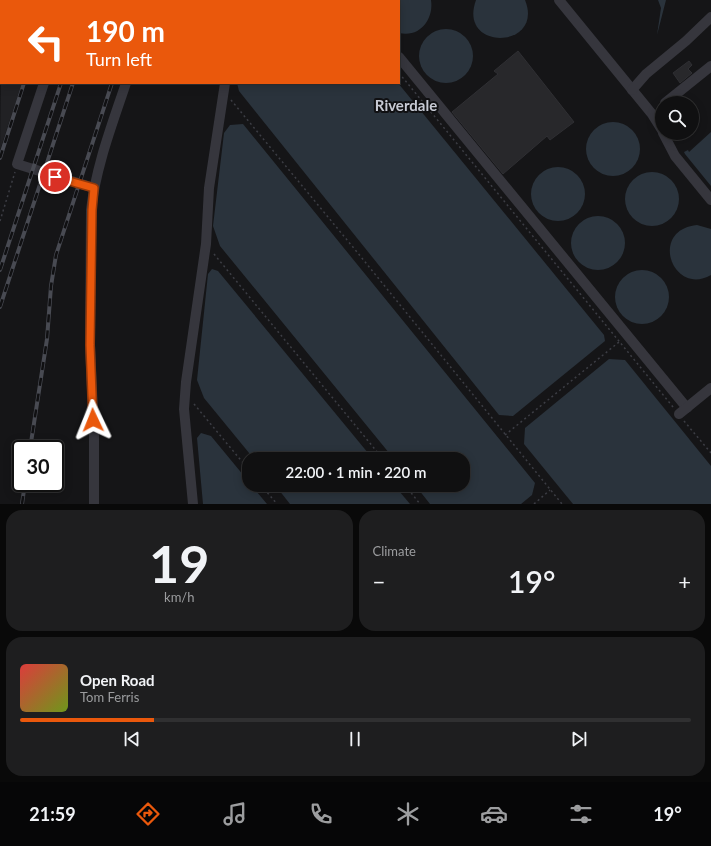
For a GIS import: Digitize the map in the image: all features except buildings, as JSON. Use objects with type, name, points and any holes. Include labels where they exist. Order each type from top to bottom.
[{"type":"street","points":[[559,0],[655,119]]},
{"type":"street","points":[[632,90],[646,74],[686,41],[711,17]]},
{"type":"street","points":[[400,58],[683,411],[711,388]]},
{"type":"street","points":[[674,96],[711,66]]},
{"type":"street","points":[[44,84],[17,164],[94,188]]},
{"type":"street","points":[[94,504],[94,435],[90,345],[92,210],[94,188],[99,167],[126,84]]},
{"type":"street","points":[[193,504],[184,409],[185,393],[206,244],[209,188],[224,87]]},
{"type":"street","points":[[667,140],[675,156],[711,200]]},
{"type":"path","points":[[400,74],[619,342],[683,411],[711,453]]},
{"type":"path","points":[[224,87],[562,504]]},
{"type":"path","points":[[0,221],[17,164]]},
{"type":"path","points":[[206,244],[377,452]]},
{"type":"path","points":[[505,435],[619,342]]},
{"type":"path","points":[[185,393],[242,462]]},
{"type":"path","points":[[534,504],[550,490]]},
{"type":"path","points":[[267,492],[277,504]]},
{"type":"path","points":[[410,492],[420,504]]},
{"type":"shaded area","points":[[400,0],[431,0],[430,14],[424,26],[413,33],[400,33]]},
{"type":"shaded area","points":[[476,0],[525,0],[528,16],[523,28],[513,35],[501,38],[488,36],[478,29],[473,17]]},
{"type":"shaded area","points":[[658,0],[666,0],[657,35],[661,8]]},
{"type":"shaded area","points":[[441,29],[451,29],[461,33],[469,41],[473,51],[473,61],[469,71],[461,79],[451,83],[441,83],[431,79],[423,71],[419,61],[419,51],[423,41],[431,33]]},
{"type":"shaded area","points":[[1,84],[22,84],[0,150]]},
{"type":"shaded area","points":[[237,84],[399,84],[604,335],[605,341],[513,416],[499,415],[239,91]]},
{"type":"shaded area","points":[[608,122],[618,122],[628,126],[636,134],[640,144],[640,154],[636,164],[628,172],[618,176],[608,176],[598,172],[590,164],[586,154],[586,144],[590,134],[598,126]]},
{"type":"shaded area","points":[[243,124],[535,483],[532,495],[521,504],[430,504],[421,492],[470,492],[470,452],[388,452],[220,246],[213,226],[224,133],[230,125]]},
{"type":"shaded area","points":[[711,132],[711,186],[684,152],[688,150],[689,152]]},
{"type":"shaded area","points":[[553,167],[563,167],[577,175],[583,184],[585,194],[583,204],[577,213],[563,221],[553,221],[543,216],[536,209],[531,199],[531,189],[536,179],[543,172]]},
{"type":"shaded area","points":[[647,172],[657,172],[667,176],[675,184],[679,194],[679,204],[675,214],[667,222],[657,226],[647,226],[637,222],[629,214],[625,204],[625,194],[629,184],[637,176]]},
{"type":"shaded area","points":[[593,216],[603,216],[617,224],[623,233],[625,243],[623,253],[617,262],[603,270],[593,270],[583,265],[576,258],[571,248],[571,238],[576,228],[583,221]]},
{"type":"shaded area","points":[[697,225],[711,229],[711,275],[697,279],[686,277],[677,270],[671,260],[670,249],[673,238],[682,229]]},
{"type":"shaded area","points":[[212,269],[218,271],[367,452],[248,452],[204,398],[197,380],[208,274]]},
{"type":"shaded area","points":[[637,270],[647,270],[661,278],[667,287],[669,297],[667,307],[661,316],[647,324],[637,324],[627,319],[620,312],[615,302],[615,292],[620,282],[627,275]]},
{"type":"shaded area","points":[[609,359],[625,360],[711,466],[711,504],[573,504],[524,444],[525,428]]},
{"type":"shaded area","points":[[201,433],[211,436],[242,474],[242,492],[257,492],[267,504],[203,504],[197,438]]},
{"type":"shaded area","points":[[281,492],[400,492],[410,504],[290,504]]},
{"type":"railway","points":[[0,158],[24,84]]},
{"type":"railway","points":[[0,270],[61,84]]},
{"type":"railway","points":[[0,307],[73,84]]},
{"type":"railway","points":[[31,440],[47,339],[51,286],[56,255],[112,84]]},
{"type":"railway","points":[[22,504],[24,492]]},
{"type":"district","name":"Riverdale","points":[[406,105]]},
{"type":"route","points":[[55,177],[94,188],[92,210],[90,345],[93,420]]}]
